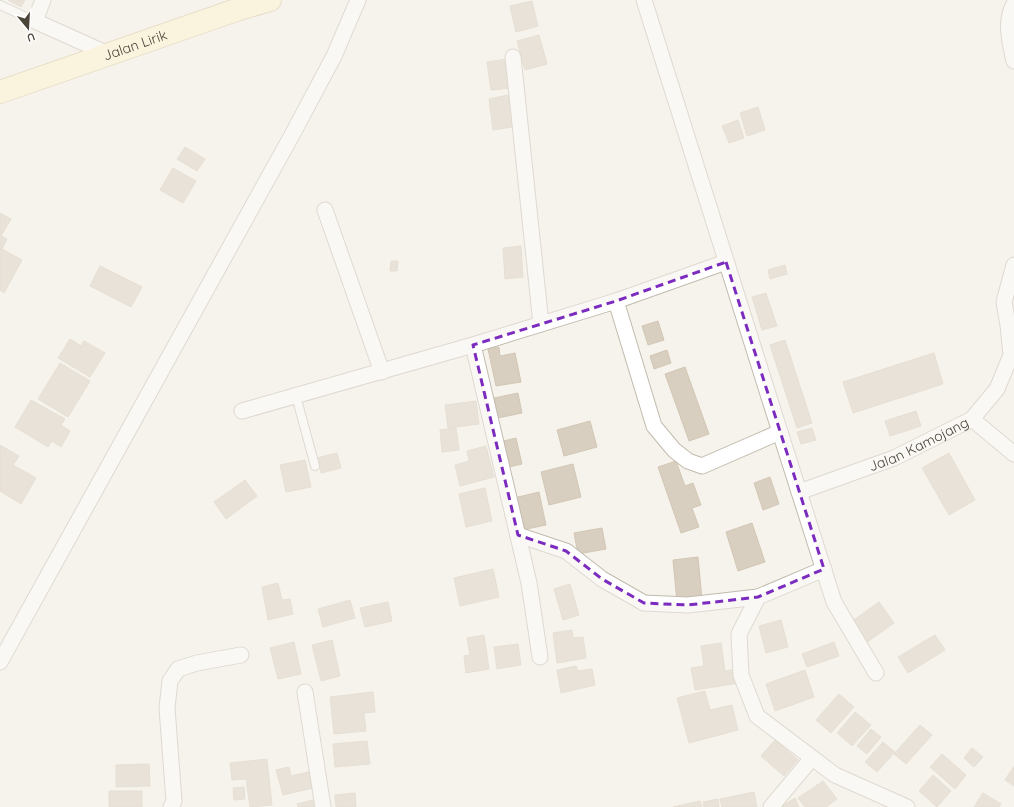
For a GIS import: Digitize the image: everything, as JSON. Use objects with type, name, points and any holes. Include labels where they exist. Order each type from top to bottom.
[{"type":"main road","name":"Jalan Lirik","points":[[0,92],[239,9],[270,0]]},
{"type":"street","points":[[43,0],[35,21],[108,54]]},
{"type":"street","points":[[0,662],[292,135],[334,56],[358,0]]},
{"type":"street","points":[[644,0],[834,602],[876,673]]},
{"type":"street","points":[[1014,4],[1008,32],[1014,62]]},
{"type":"street","points":[[513,57],[541,324]]},
{"type":"street","points":[[326,210],[382,372]]},
{"type":"street","points":[[242,411],[474,345],[616,301],[726,262]]},
{"type":"street","name":"Jalan Kamojang","points":[[799,492],[894,458],[972,418],[997,389],[1012,356],[1004,302],[1014,265]]},
{"type":"street","points":[[616,301],[654,426],[674,450],[688,461],[702,466],[780,432]]},
{"type":"street","points":[[474,345],[532,598],[540,657]]},
{"type":"street","points":[[972,418],[1014,454]]},
{"type":"street","points":[[518,535],[566,551],[602,579],[644,603],[688,605],[758,596],[824,569]]},
{"type":"street","points":[[758,596],[739,634],[741,675],[757,716],[836,775],[907,807]]},
{"type":"street","points":[[171,807],[174,801],[168,708],[170,681],[178,669],[197,663],[241,655]]},
{"type":"street","points":[[305,692],[323,807]]},
{"type":"street","points":[[771,807],[812,758]]},
{"type":"lane","points":[[0,5],[35,21]]},
{"type":"lane","points":[[296,396],[315,466]]},
{"type":"highlighted area","points":[[726,262],[824,569],[758,597],[688,605],[644,603],[602,579],[566,551],[518,535],[473,345],[616,301]]},
{"type":"building","points":[[8,0],[25,0],[21,7]]},
{"type":"building","points":[[532,1],[538,26],[516,32],[510,6]]},
{"type":"building","points":[[539,35],[547,64],[525,70],[517,41]]},
{"type":"building","points":[[507,59],[511,88],[491,90],[487,62]]},
{"type":"building","points":[[508,95],[513,127],[493,130],[489,99]]},
{"type":"building","points":[[758,107],[765,130],[747,136],[740,113]]},
{"type":"building","points":[[738,120],[744,138],[729,143],[722,126]]},
{"type":"building","points":[[185,147],[205,159],[197,171],[177,159]]},
{"type":"building","points":[[173,168],[196,181],[183,203],[160,190]]},
{"type":"building","points":[[0,213],[11,219],[1,236],[7,239],[2,249],[22,260],[4,293],[0,290]]},
{"type":"building","points":[[521,246],[523,277],[505,279],[503,248]]},
{"type":"building","points":[[391,261],[398,261],[397,271],[390,271]]},
{"type":"building","points":[[785,265],[787,274],[770,279],[768,270]]},
{"type":"building","points":[[100,266],[142,287],[131,307],[90,286]]},
{"type":"building","points":[[766,293],[777,326],[762,330],[752,297]]},
{"type":"building","points":[[658,321],[664,340],[648,345],[642,326]]},
{"type":"building","points":[[70,339],[81,346],[84,341],[105,353],[90,377],[58,358]]},
{"type":"building","points":[[785,340],[812,423],[797,428],[770,345]]},
{"type":"building","points":[[499,347],[500,356],[515,353],[521,382],[496,386],[488,349]]},
{"type":"building","points":[[667,350],[671,363],[654,369],[650,356]]},
{"type":"building","points":[[934,353],[943,384],[853,413],[843,382]]},
{"type":"building","points":[[60,363],[90,381],[68,417],[38,399]]},
{"type":"building","points":[[685,367],[709,434],[689,441],[665,374]]},
{"type":"building","points":[[518,393],[522,413],[498,418],[494,398]]},
{"type":"building","points":[[31,400],[65,419],[61,425],[70,431],[61,447],[52,441],[48,447],[15,427]]},
{"type":"building","points":[[476,401],[479,424],[448,428],[445,405]]},
{"type":"building","points":[[916,411],[921,426],[890,436],[885,421]]},
{"type":"building","points":[[590,421],[597,447],[564,456],[557,430]]},
{"type":"building","points":[[456,428],[459,450],[442,452],[440,430]]},
{"type":"building","points":[[812,428],[816,440],[801,444],[797,432]]},
{"type":"building","points":[[516,438],[522,464],[505,468],[499,442]]},
{"type":"building","points":[[0,445],[19,456],[13,465],[36,478],[21,504],[0,491]]},
{"type":"building","points":[[486,446],[494,477],[460,486],[455,465],[469,461],[467,451]]},
{"type":"building","points":[[337,453],[341,468],[321,473],[317,458]]},
{"type":"building","points":[[949,453],[975,500],[949,515],[922,468]]},
{"type":"building","points":[[305,460],[311,487],[286,492],[280,465]]},
{"type":"building","points":[[676,461],[685,486],[693,483],[701,505],[692,508],[699,527],[681,533],[658,467]]},
{"type":"building","points":[[573,464],[581,497],[549,505],[541,472]]},
{"type":"building","points":[[770,477],[779,504],[763,510],[754,483]]},
{"type":"building","points":[[245,480],[257,496],[226,519],[214,502]]},
{"type":"building","points":[[485,488],[492,521],[466,527],[459,494]]},
{"type":"building","points":[[539,492],[546,525],[522,530],[514,498]]},
{"type":"building","points":[[752,523],[765,562],[738,571],[726,532]]},
{"type":"building","points":[[602,528],[606,549],[578,554],[574,533]]},
{"type":"building","points":[[698,557],[702,599],[677,602],[673,560]]},
{"type":"building","points":[[493,569],[499,597],[460,606],[454,578]]},
{"type":"building","points":[[278,583],[282,600],[290,599],[293,614],[268,620],[262,587]]},
{"type":"building","points":[[570,584],[579,615],[563,620],[554,589]]},
{"type":"building","points":[[350,600],[355,618],[323,627],[318,609]]},
{"type":"building","points":[[388,602],[392,621],[365,627],[360,608]]},
{"type":"building","points":[[879,602],[894,623],[866,643],[851,622]]},
{"type":"building","points":[[781,620],[788,647],[766,653],[759,626]]},
{"type":"building","points":[[572,630],[573,638],[583,637],[586,658],[557,663],[553,633]]},
{"type":"building","points":[[484,635],[489,669],[466,673],[464,656],[470,655],[467,638]]},
{"type":"building","points":[[935,635],[945,650],[908,673],[898,657]]},
{"type":"building","points":[[332,640],[340,676],[321,681],[312,645]]},
{"type":"building","points":[[294,642],[301,674],[278,679],[270,648]]},
{"type":"building","points":[[834,642],[839,656],[807,667],[802,654]]},
{"type":"building","points":[[721,643],[725,671],[737,669],[739,683],[695,690],[691,668],[704,666],[701,646]]},
{"type":"building","points":[[518,644],[521,665],[497,669],[494,647]]},
{"type":"building","points":[[576,666],[578,671],[592,669],[595,685],[561,693],[557,670]]},
{"type":"building","points":[[805,670],[814,697],[775,711],[766,684]]},
{"type":"building","points":[[705,691],[710,710],[732,705],[738,730],[689,743],[677,698]]},
{"type":"building","points":[[373,692],[375,712],[364,713],[366,731],[334,734],[330,697]]},
{"type":"building","points":[[839,694],[854,707],[831,733],[816,720]]},
{"type":"building","points":[[855,712],[871,725],[852,746],[837,733]]},
{"type":"building","points":[[920,725],[932,735],[906,764],[894,754]]},
{"type":"building","points":[[871,729],[881,737],[867,754],[857,746]]},
{"type":"building","points":[[775,740],[798,760],[784,776],[761,756]]},
{"type":"building","points":[[367,741],[370,764],[335,767],[333,744]]},
{"type":"building","points":[[883,742],[895,752],[877,772],[865,762]]},
{"type":"building","points":[[972,748],[983,757],[974,767],[964,758]]},
{"type":"building","points":[[942,754],[966,775],[955,789],[930,767]]},
{"type":"building","points":[[267,759],[272,805],[250,807],[246,779],[232,780],[230,763]]},
{"type":"building","points":[[149,764],[150,786],[116,787],[116,765]]},
{"type":"building","points":[[1014,766],[1014,786],[1005,780]]},
{"type":"building","points":[[289,767],[291,776],[312,771],[317,787],[283,795],[276,770]]},
{"type":"building","points":[[933,775],[951,791],[937,807],[919,791]]},
{"type":"building","points":[[823,781],[837,799],[826,807],[805,807],[798,798]]},
{"type":"building","points":[[244,787],[245,799],[234,800],[233,788]]},
{"type":"building","points":[[109,791],[142,791],[142,807],[109,807]]},
{"type":"building","points":[[754,792],[757,807],[722,807],[720,799]]},
{"type":"building","points":[[355,793],[356,807],[336,807],[335,795]]},
{"type":"building","points":[[983,793],[1001,804],[999,807],[974,807]]},
{"type":"building","points":[[795,798],[799,807],[780,807]]},
{"type":"building","points":[[317,799],[319,807],[298,807],[297,804]]},
{"type":"building","points":[[718,799],[719,807],[704,807],[703,802]]},
{"type":"building","points":[[700,801],[702,807],[673,807]]}]
